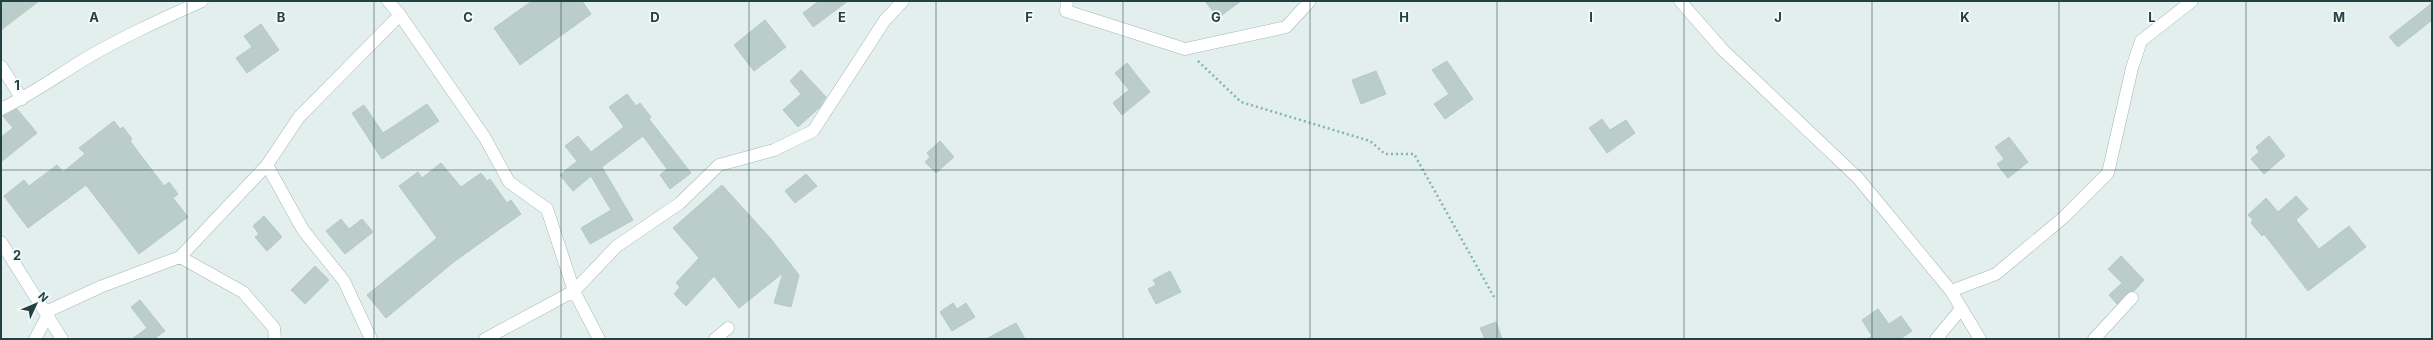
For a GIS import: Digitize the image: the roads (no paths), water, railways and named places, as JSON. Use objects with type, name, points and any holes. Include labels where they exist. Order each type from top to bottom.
[{"type":"street","points":[[1,109],[22,99],[85,59],[149,24],[202,1]]},
{"type":"street","points":[[388,1],[400,15],[486,138],[509,182],[547,209],[574,291],[599,339]]},
{"type":"street","points":[[485,339],[574,291],[617,246],[680,203],[719,165],[774,150],[813,131],[885,20],[903,1]]},
{"type":"street","points":[[1067,1],[1066,11],[1185,49],[1286,27],[1310,1]]},
{"type":"street","points":[[1680,1],[1723,50],[1858,178],[1951,292],[1980,339]]},
{"type":"street","points":[[1951,292],[1996,274],[2064,217],[2108,173],[2132,68],[2141,41],[2192,1]]},
{"type":"street","points":[[35,339],[47,314],[100,287],[180,257],[267,165],[300,117],[400,15]]},
{"type":"street","points":[[1,66],[22,99]]},
{"type":"street","points":[[267,165],[303,230],[344,281],[371,339]]},
{"type":"street","points":[[1,242],[62,339]]},
{"type":"street","points":[[180,257],[243,292],[274,328],[275,339]]},
{"type":"street","points":[[2094,339],[2132,298]]},
{"type":"street","points":[[1936,339],[1961,309]]},
{"type":"street","points":[[716,339],[728,328]]}]
